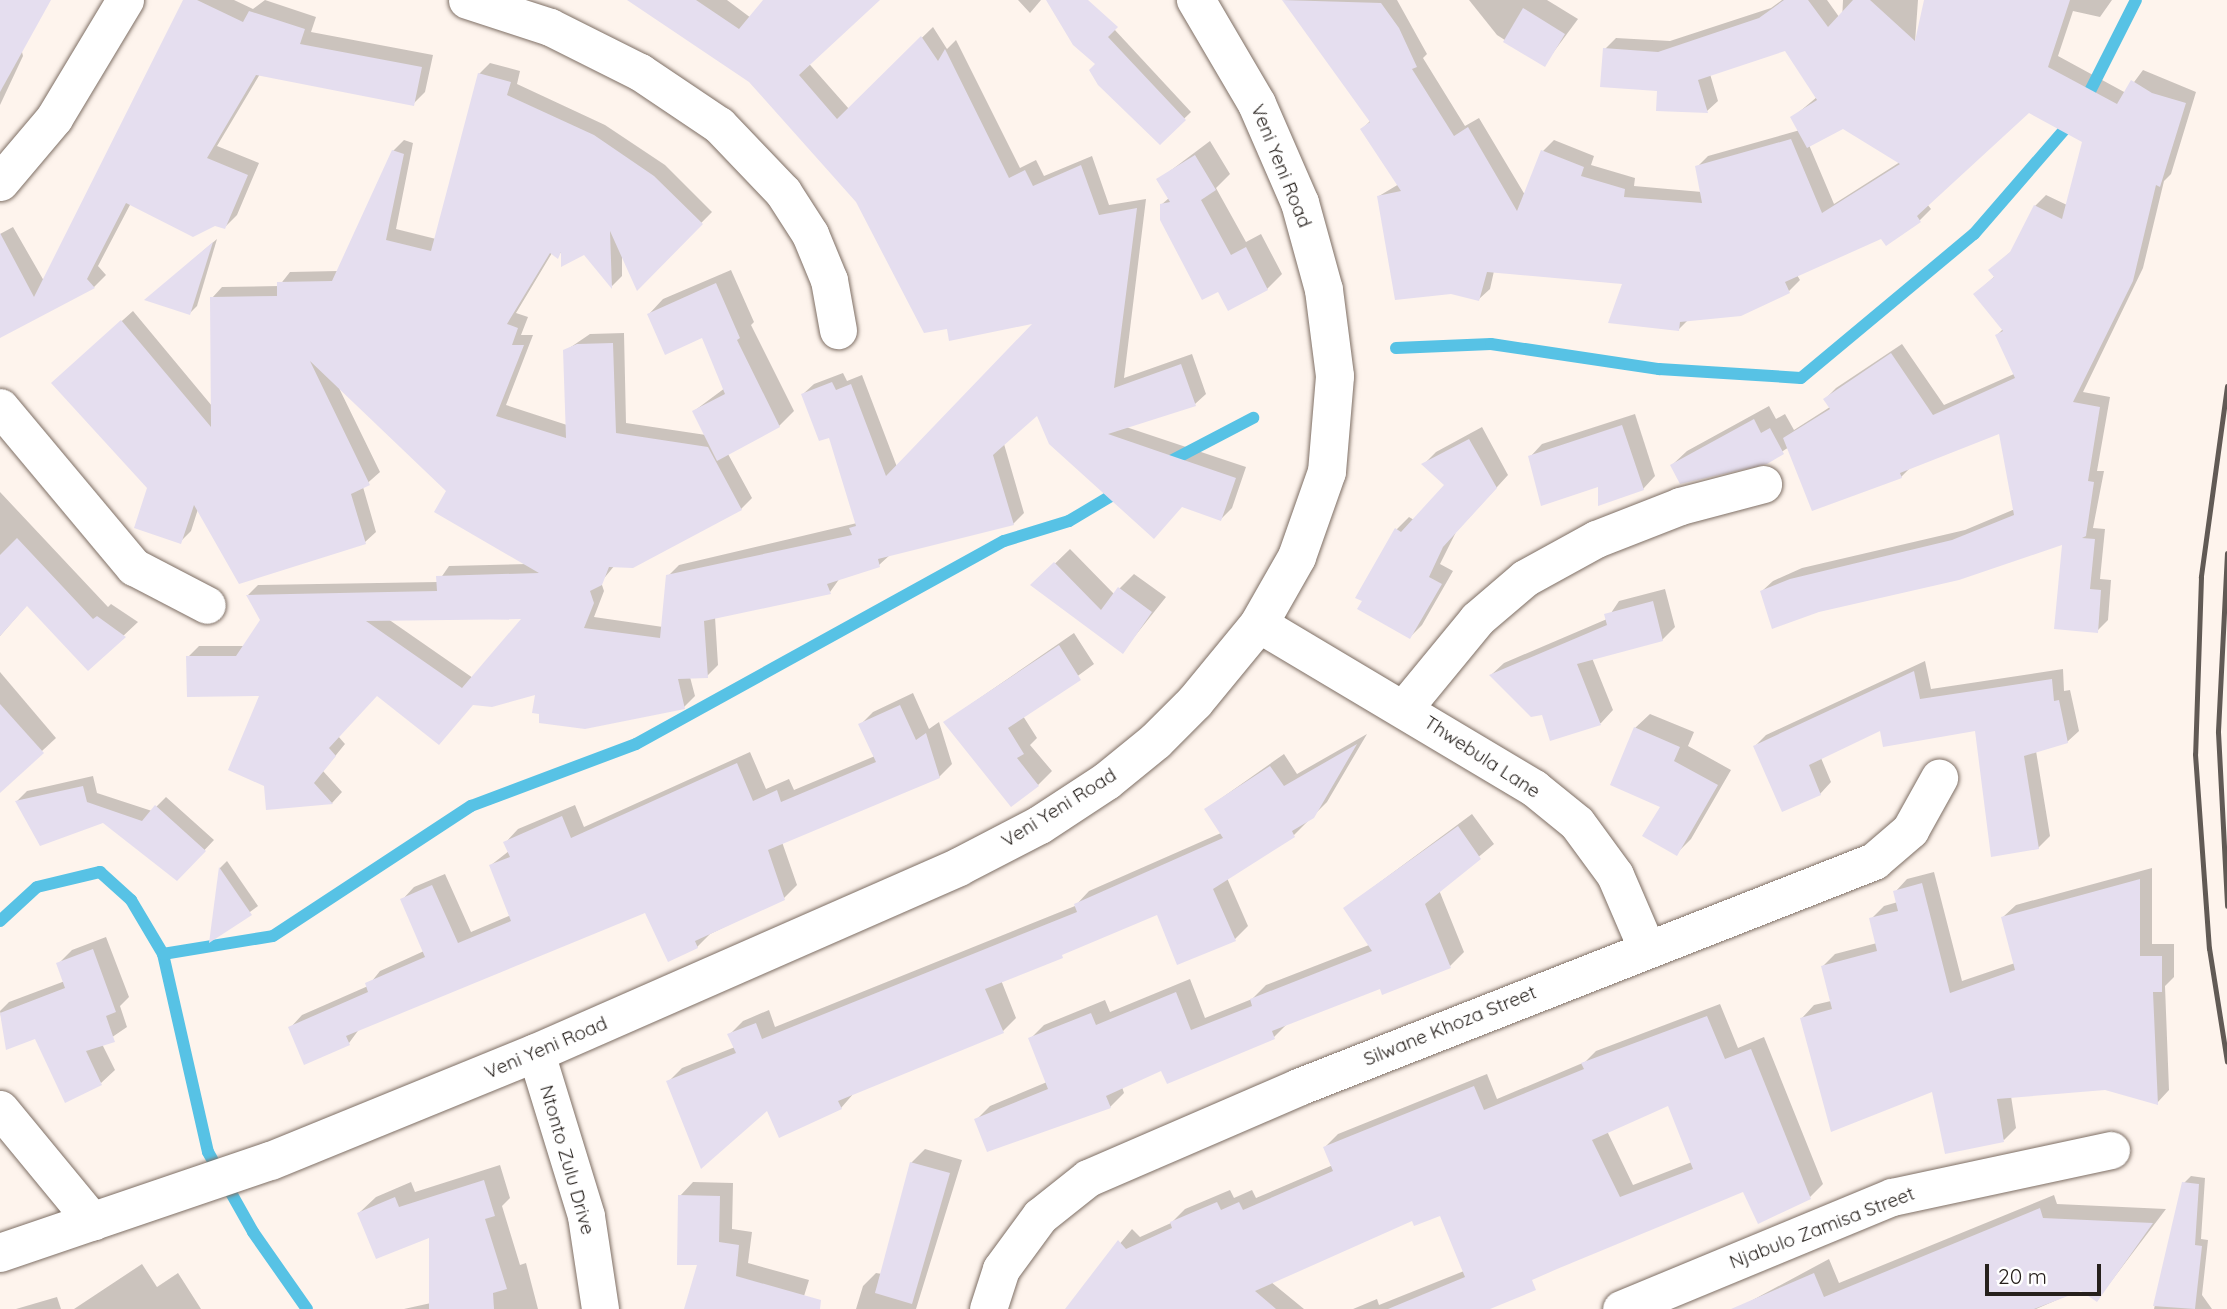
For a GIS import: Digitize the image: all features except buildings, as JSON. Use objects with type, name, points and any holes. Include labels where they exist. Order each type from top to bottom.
[{"type":"street","points":[[0,182],[54,118],[125,0]]},
{"type":"street","points":[[467,0],[550,27],[629,66],[719,125],[783,192],[810,234],[829,280],[838,330]]},
{"type":"street","name":"Veni Yeni Road","points":[[0,1253],[271,1161],[536,1053],[959,867],[1040,825],[1107,781],[1156,741],[1259,624],[1297,556],[1327,472],[1335,376],[1324,290],[1300,203],[1256,104],[1196,0]]},
{"type":"street","points":[[0,407],[134,567],[207,605]]},
{"type":"street","points":[[1404,708],[1477,619],[1525,578],[1596,539],[1681,506],[1763,484]]},
{"type":"street","name":"Thwebula Lane","points":[[1259,624],[1404,708],[1534,788],[1577,823],[1615,875],[1646,947]]},
{"type":"street","name":"Silwane Khoza Street","points":[[988,1309],[1001,1269],[1040,1216],[1088,1178],[1298,1087],[1646,947],[1746,914],[1874,861],[1910,830],[1939,778]]},
{"type":"street","name":"Ntonto Zulu Drive","points":[[536,1053],[586,1216],[600,1309]]},
{"type":"street","points":[[0,1110],[93,1222]]},
{"type":"street","name":"Njabulo Zamisa Street","points":[[1621,1309],[1892,1197],[2111,1150]]},
{"type":"waterway","points":[[2084,103],[2136,0]]},
{"type":"waterway","points":[[1396,348],[1491,344],[1659,369],[1801,378],[1974,234],[2072,121]]},
{"type":"waterway","points":[[1163,465],[1253,418]]},
{"type":"waterway","points":[[163,954],[273,936],[471,806],[636,744],[1004,541],[1069,521],[1121,490]]},
{"type":"waterway","points":[[0,921],[37,887],[100,872],[131,900],[163,954],[208,1152],[253,1232],[307,1309]]},
{"type":"railway","points":[[2227,386],[2201,577],[2195,754],[2209,948],[2227,1062]]},
{"type":"railway","points":[[2227,553],[2218,732],[2227,906]]}]
